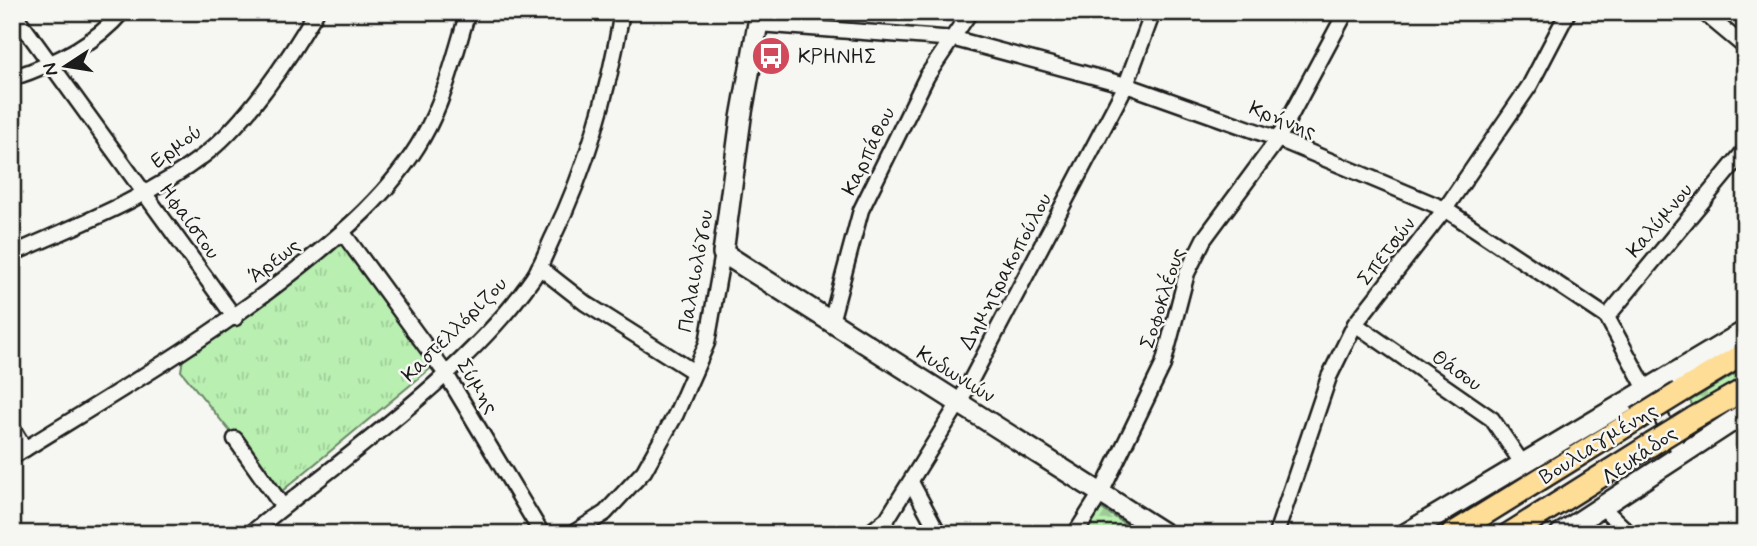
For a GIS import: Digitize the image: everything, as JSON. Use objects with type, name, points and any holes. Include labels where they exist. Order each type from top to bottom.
[{"type":"main road","name":"Βουλιαγμένης","points":[[1452,534],[1745,353]]},
{"type":"main road","name":"Βουλιαγμένης","points":[[1509,534],[1745,389]]},
{"type":"street","name":"Ηφαίστου","points":[[13,12],[234,318]]},
{"type":"street","points":[[12,78],[51,65],[112,23],[122,12]]},
{"type":"street","name":"Ερμού","points":[[12,254],[145,194],[205,155],[251,107],[316,12]]},
{"type":"street","name":"Άρεως","points":[[12,457],[234,318],[343,233],[405,165],[424,136],[441,99],[468,12]]},
{"type":"street","name":"Καστελλόριζου","points":[[250,534],[446,374],[494,325],[539,267],[586,158],[614,57],[622,12]]},
{"type":"street","name":"Καρπάθου","points":[[831,322],[861,210],[927,76],[970,12]]},
{"type":"street","name":"Δημητρακοπούλου","points":[[868,534],[887,519],[959,403],[1126,85],[1153,12]]},
{"type":"street","name":"Σοφοκλέους","points":[[1075,534],[1101,493],[1163,365],[1187,273],[1199,250],[1278,139],[1346,12]]},
{"type":"street","name":"Σπετσών","points":[[1276,534],[1329,377],[1356,324],[1445,209],[1530,85],[1569,12]]},
{"type":"street","points":[[1703,12],[1745,47]]},
{"type":"street","name":"Κρήνης","points":[[759,18],[954,39],[1126,85],[1278,139],[1445,209],[1606,317],[1680,453]]},
{"type":"street","name":"Παλαιολόγου","points":[[572,534],[606,513],[644,471],[676,414],[707,343],[759,18]]},
{"type":"street","name":"Καλύμνου","points":[[1606,317],[1745,150]]},
{"type":"street","name":"Σύμης","points":[[343,233],[446,374],[542,534]]},
{"type":"street","name":"Κυδωνιών","points":[[723,253],[1165,534]]},
{"type":"street","points":[[539,267],[585,303],[694,372]]},
{"type":"street","name":"Θάσου","points":[[1356,324],[1492,419],[1522,463]]},
{"type":"street","points":[[1405,534],[1745,331]]},
{"type":"street","name":"Λευκάδος","points":[[1560,534],[1603,508],[1680,453],[1745,413]]},
{"type":"street","points":[[12,428],[25,449]]},
{"type":"street","points":[[235,439],[283,507]]},
{"type":"street","points":[[911,482],[939,534]]},
{"type":"street","points":[[1603,508],[1630,534]]},
{"type":"green space","points":[[339,244],[350,248],[432,360],[431,368],[282,491],[276,488],[181,371],[183,358]]},
{"type":"green space","points":[[1745,368],[1745,375],[1693,406],[1690,401]]},
{"type":"green space","points":[[1097,506],[1141,534],[1089,534],[1083,530]]},
{"type":"place","name":"ΚΡΗΝΗΣ","points":[[771,56]]}]
